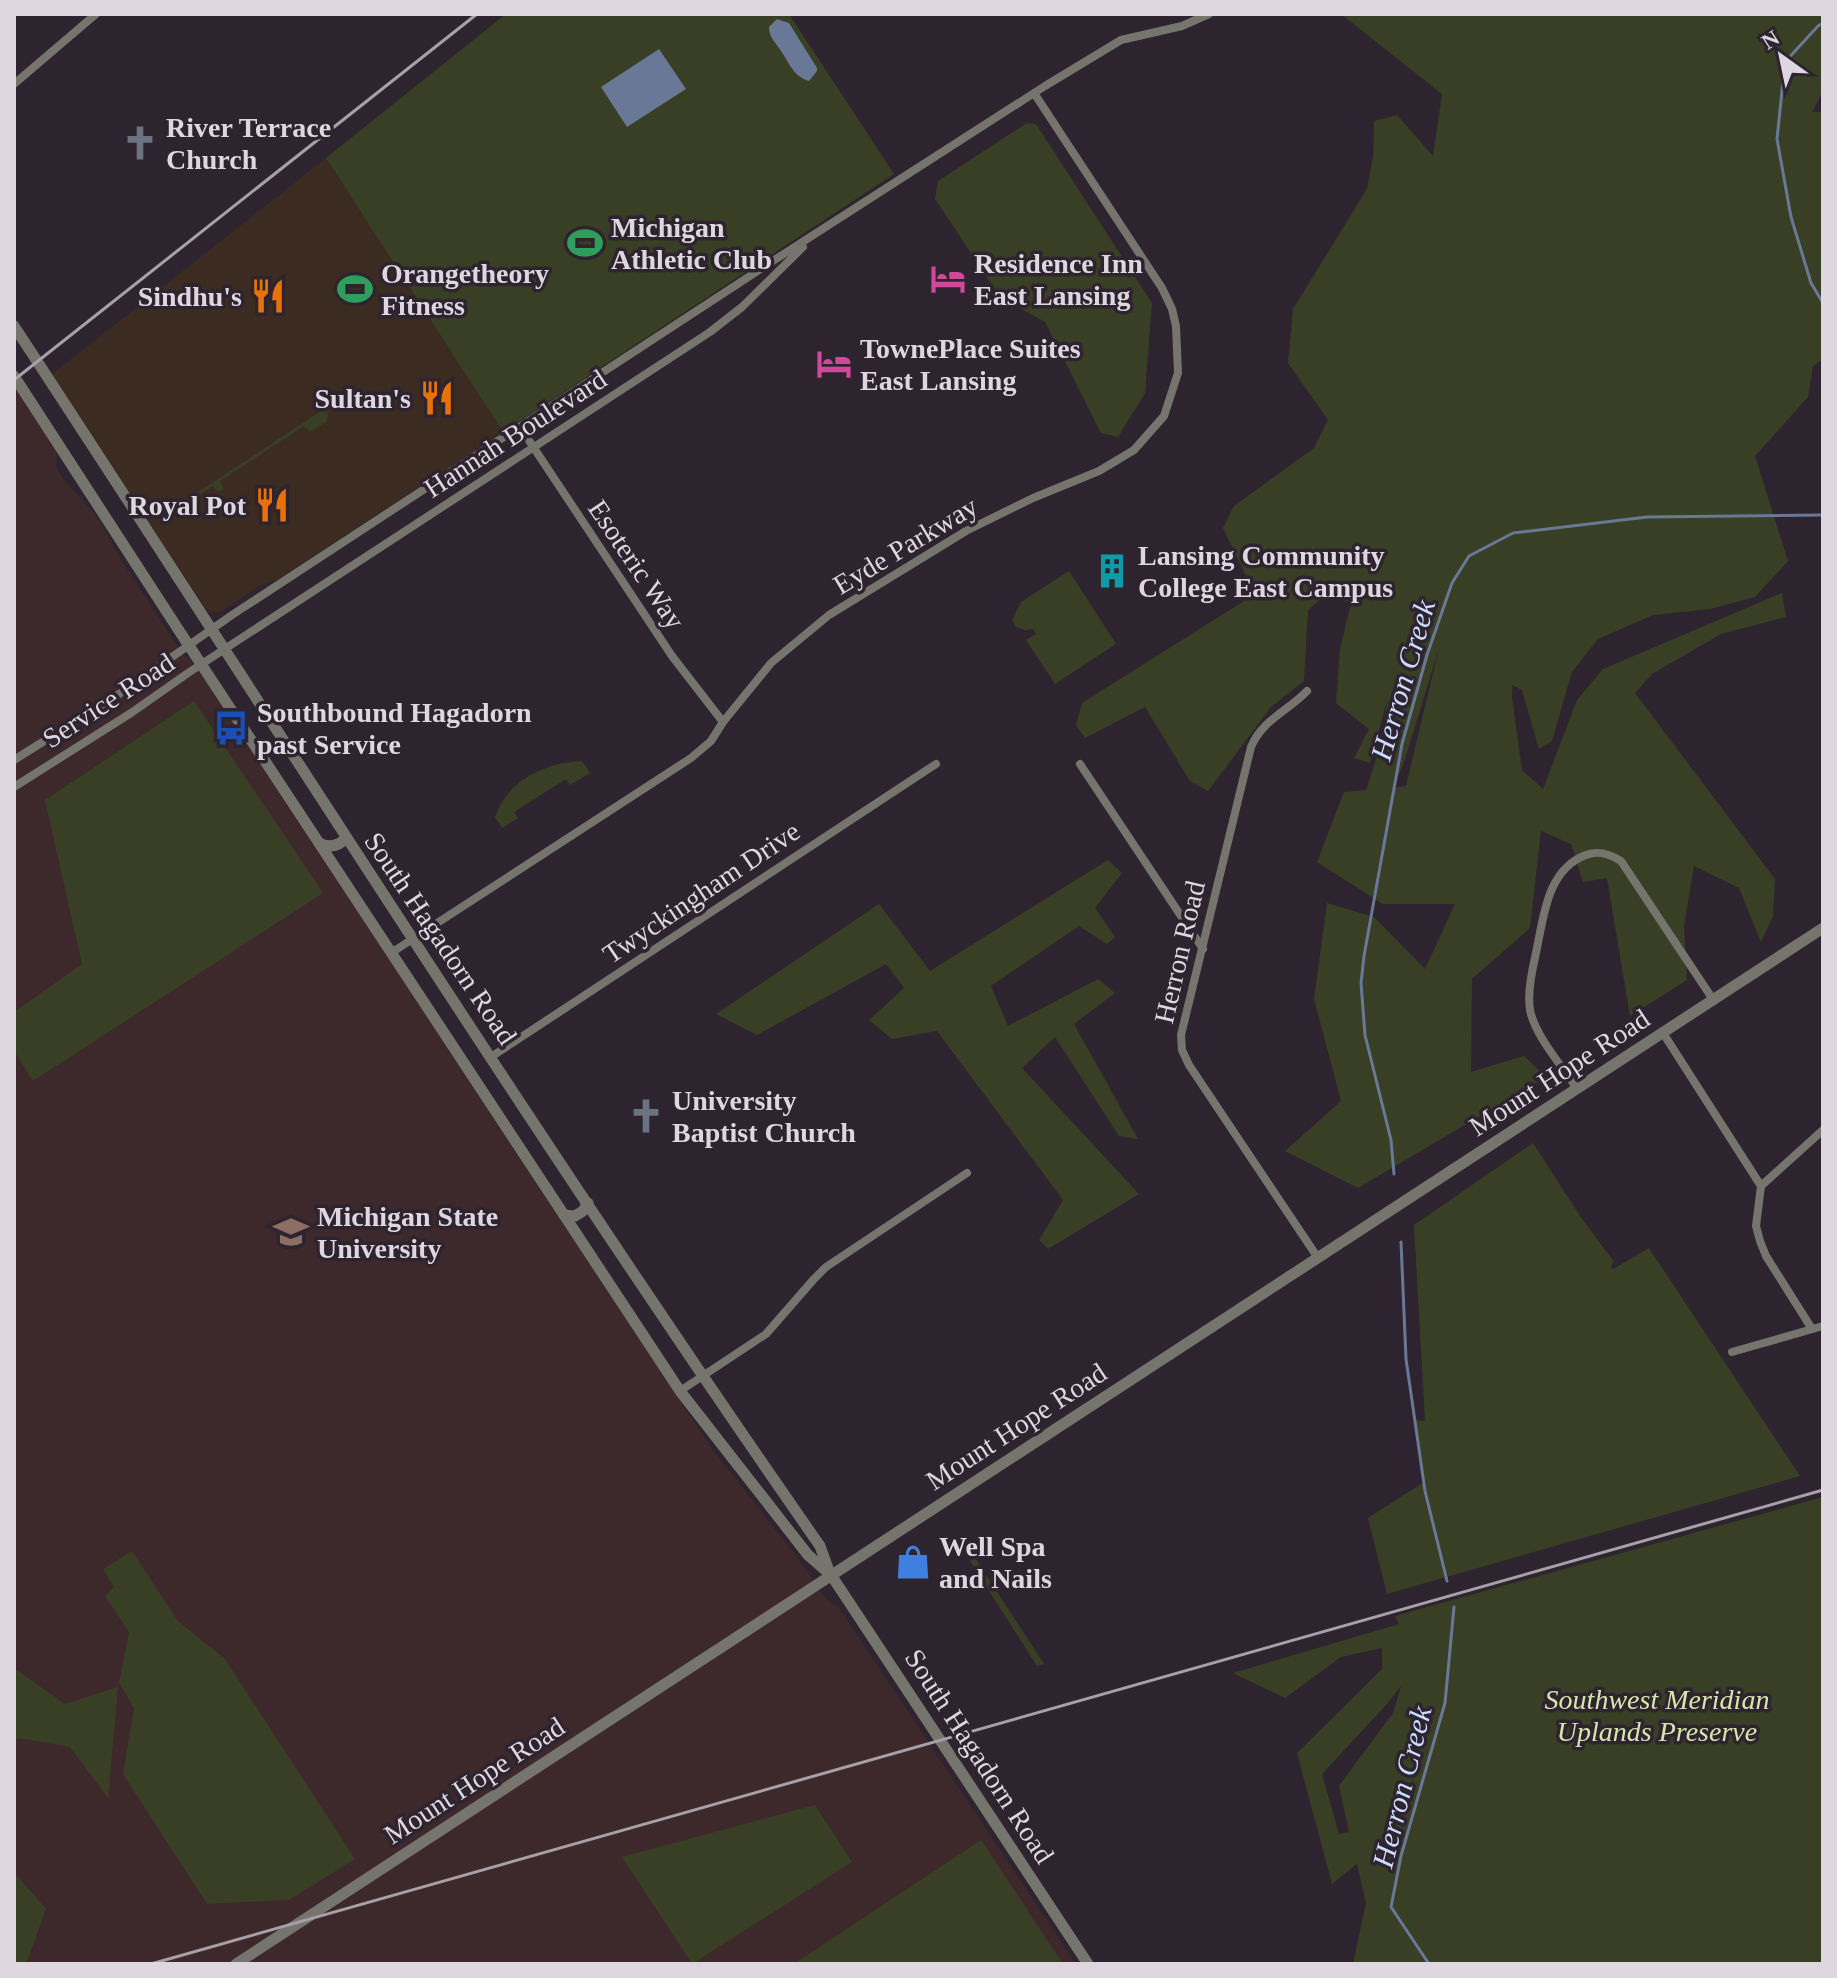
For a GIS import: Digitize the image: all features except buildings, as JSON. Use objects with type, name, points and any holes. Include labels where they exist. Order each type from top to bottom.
[{"type":"street","points":[[14,84],[96,14]]},
{"type":"street","name":"Hannah Boulevard","points":[[14,760],[1034,93],[1121,40],[1182,26],[1209,14]]},
{"type":"street","name":"Eyde Parkway","points":[[391,953],[691,758],[711,741],[771,663],[829,615],[966,531],[1033,498],[1099,471],[1134,450],[1164,416],[1178,373],[1172,309],[1162,288],[1034,93]]},
{"type":"street","name":"Hannah Boulevard","points":[[225,649],[710,332],[742,307],[815,235]]},
{"type":"street","name":"South Hagadorn Road","points":[[14,326],[346,838],[703,1377],[820,1546],[831,1575],[1088,1964]]},
{"type":"street","name":"South Hagadorn Road","points":[[14,376],[680,1391],[808,1555],[831,1575]]},
{"type":"street","name":"Esoteric Way","points":[[520,427],[672,656],[723,722]]},
{"type":"street","name":"Service Road","points":[[14,787],[225,649]]},
{"type":"street","name":"Herron Road","points":[[1307,691],[1262,727],[1251,747],[1181,1035],[1184,1055],[1210,1098],[1318,1258]]},
{"type":"street","name":"Twyckingham Drive","points":[[491,1057],[936,764]]},
{"type":"street","points":[[1080,764],[1203,949]]},
{"type":"street","points":[[319,843],[332,846],[346,838]]},
{"type":"street","points":[[1577,1089],[1537,1028],[1529,1001],[1533,965],[1548,895],[1560,874],[1574,861],[1598,852],[1621,861],[1714,1001]]},
{"type":"street","name":"Mount Hope Road","points":[[236,1964],[1823,928]]},
{"type":"street","points":[[444,1032],[451,1022],[466,1018]]},
{"type":"street","points":[[1663,1033],[1761,1186],[1756,1226],[1760,1241],[1766,1256],[1812,1329]]},
{"type":"street","points":[[1761,1186],[1823,1130]]},
{"type":"street","points":[[680,1391],[766,1334],[826,1267],[967,1173]]},
{"type":"street","points":[[564,1215],[575,1216],[588,1203]]},
{"type":"street","points":[[1732,1352],[1823,1326]]},
{"type":"shaded area","points":[[326,158],[503,432],[280,578],[260,586],[220,612],[213,612],[206,609],[52,374]]},
{"type":"shaded area","name":"Michigan State University","points":[[14,386],[57,451],[56,467],[61,476],[99,519],[122,561],[183,655],[188,657],[204,679],[712,1449],[827,1600],[839,1608],[1076,1964],[14,1964]]},
{"type":"green space","name":"Michigan Athletic Club","points":[[506,14],[789,14],[894,174],[503,432],[326,158]]},
{"type":"green space","points":[[1341,14],[1823,14],[1823,91],[1812,112],[1823,112],[1823,359],[1813,366],[1808,397],[1755,456],[1788,561],[1755,597],[1710,609],[1653,615],[1598,639],[1572,672],[1552,741],[1539,749],[1522,690],[1512,685],[1522,770],[1543,789],[1577,700],[1603,669],[1782,593],[1786,617],[1721,634],[1652,674],[1635,693],[1775,879],[1773,916],[1761,942],[1739,888],[1694,866],[1684,926],[1687,980],[1630,1016],[1607,878],[1583,882],[1571,844],[1541,831],[1530,928],[1472,979],[1471,1072],[1524,1056],[1546,1077],[1358,1188],[1285,1151],[1341,1101],[1314,999],[1327,903],[1374,917],[1425,969],[1455,904],[1383,904],[1317,862],[1344,792],[1366,790],[1383,738],[1387,701],[1370,763],[1354,758],[1369,729],[1336,703],[1340,649],[1351,603],[1326,595],[1308,610],[1304,681],[1271,707],[1208,791],[1190,781],[1145,707],[1085,738],[1076,725],[1082,703],[1244,601],[1248,580],[1223,528],[1234,506],[1314,448],[1328,420],[1288,363],[1293,309],[1367,189],[1373,157],[1374,121],[1397,115],[1433,156],[1442,94]],"holes":[[[1439,648],[1406,786],[1394,788]]]},
{"type":"green space","points":[[1027,123],[1036,124],[1152,303],[1145,393],[1118,437],[1101,433],[1045,322],[1000,297],[935,199],[938,181]]},
{"type":"green space","points":[[327,409],[326,422],[310,432],[304,426],[220,481],[224,489],[218,492],[213,486],[190,501],[194,508],[189,511],[183,502]]},
{"type":"green space","points":[[1069,571],[1116,644],[1055,684],[1026,640],[1036,634],[1033,629],[1016,627],[1012,620],[1021,602]]},
{"type":"green space","points":[[194,701],[323,893],[33,1081],[14,1051],[14,1012],[82,964],[45,800]]},
{"type":"green space","points":[[582,761],[590,773],[570,785],[566,779],[514,812],[518,818],[502,828],[495,817],[501,804],[518,784],[554,765]]},
{"type":"green space","points":[[1108,860],[1122,873],[1095,908],[1115,937],[1107,944],[1079,926],[991,986],[1008,1026],[1098,979],[1115,993],[1074,1024],[1138,1139],[1119,1136],[1055,1037],[1022,1068],[1139,1194],[1048,1249],[1039,1240],[1063,1200],[937,1031],[892,1039],[869,1020],[904,988],[886,964],[757,1035],[716,1014],[879,904],[930,971]]},
{"type":"green space","points":[[1533,1143],[1614,1262],[1611,1266],[1613,1269],[1649,1248],[1800,1476],[1387,1594],[1368,1518],[1424,1482],[1415,1420],[1425,1421],[1414,1225]]},
{"type":"green space","name":"Southwest Meridian Uplands Preserve","points":[[1823,1497],[1823,1964],[1353,1964],[1366,1903],[1357,1864],[1332,1884],[1297,1753],[1382,1669],[1382,1648],[1341,1657],[1285,1698],[1233,1673],[1399,1624],[1395,1616]],"holes":[[[1401,1686],[1393,1713],[1339,1786],[1349,1832],[1339,1834],[1322,1774]]]},
{"type":"green space","points":[[132,1551],[178,1621],[225,1659],[355,1859],[289,1900],[207,1904],[123,1774],[134,1708],[119,1683],[129,1632],[105,1596],[114,1587],[103,1569]]},
{"type":"green space","points":[[975,1558],[1044,1664],[1037,1666],[970,1561]]},
{"type":"green space","points":[[14,1668],[65,1704],[118,1687],[108,1798],[70,1747],[18,1738],[14,1741]]},
{"type":"green space","points":[[815,1805],[852,1862],[692,1964],[622,1857]]},
{"type":"green space","points":[[981,1840],[1063,1964],[794,1964]]},
{"type":"green space","points":[[14,1872],[46,1909],[26,1964],[14,1964]]},
{"type":"water","points":[[777,19],[789,23],[817,68],[809,81],[795,73],[771,37],[769,27]]},
{"type":"water","points":[[659,49],[686,89],[627,127],[601,87]]},
{"type":"waterway","name":"Herron Creek","points":[[1823,23],[1785,62],[1777,139],[1791,217],[1811,283],[1823,303]]},
{"type":"waterway","name":"Herron Creek","points":[[1394,1174],[1391,1140],[1365,1035],[1361,983],[1364,956],[1402,744],[1427,655],[1452,583],[1469,556],[1513,533],[1647,517],[1823,515]]},
{"type":"waterway","name":"Herron Creek","points":[[1401,1242],[1406,1359],[1425,1491],[1447,1581]]},
{"type":"waterway","name":"Herron Creek","points":[[1429,1964],[1391,1907],[1401,1856],[1445,1703],[1454,1607]]},
{"type":"railway","points":[[14,380],[477,14]]},
{"type":"railway","points":[[151,1964],[1823,1490]]},
{"type":"place","name":"River Terrace Church","points":[[140,143]]},
{"type":"place","name":"Michigan Athletic Club","points":[[585,243]]},
{"type":"place","name":"Residence Inn East Lansing","points":[[948,279]]},
{"type":"place","name":"Orangetheory Fitness","points":[[355,289]]},
{"type":"place","name":"Sindhu's","points":[[268,296]]},
{"type":"place","name":"TownePlace Suites East Lansing","points":[[834,364]]},
{"type":"place","name":"Sultan's","points":[[437,398]]},
{"type":"place","name":"Royal Pot","points":[[272,505]]},
{"type":"place","name":"Lansing Community College East Campus","points":[[1112,571]]},
{"type":"place","name":"Southbound Hagadorn past Service","points":[[231,728]]},
{"type":"place","name":"University Baptist Church","points":[[646,1116]]},
{"type":"place","name":"Michigan State University","points":[[291,1232]]},
{"type":"place","name":"Well Spa and Nails","points":[[913,1562]]}]
